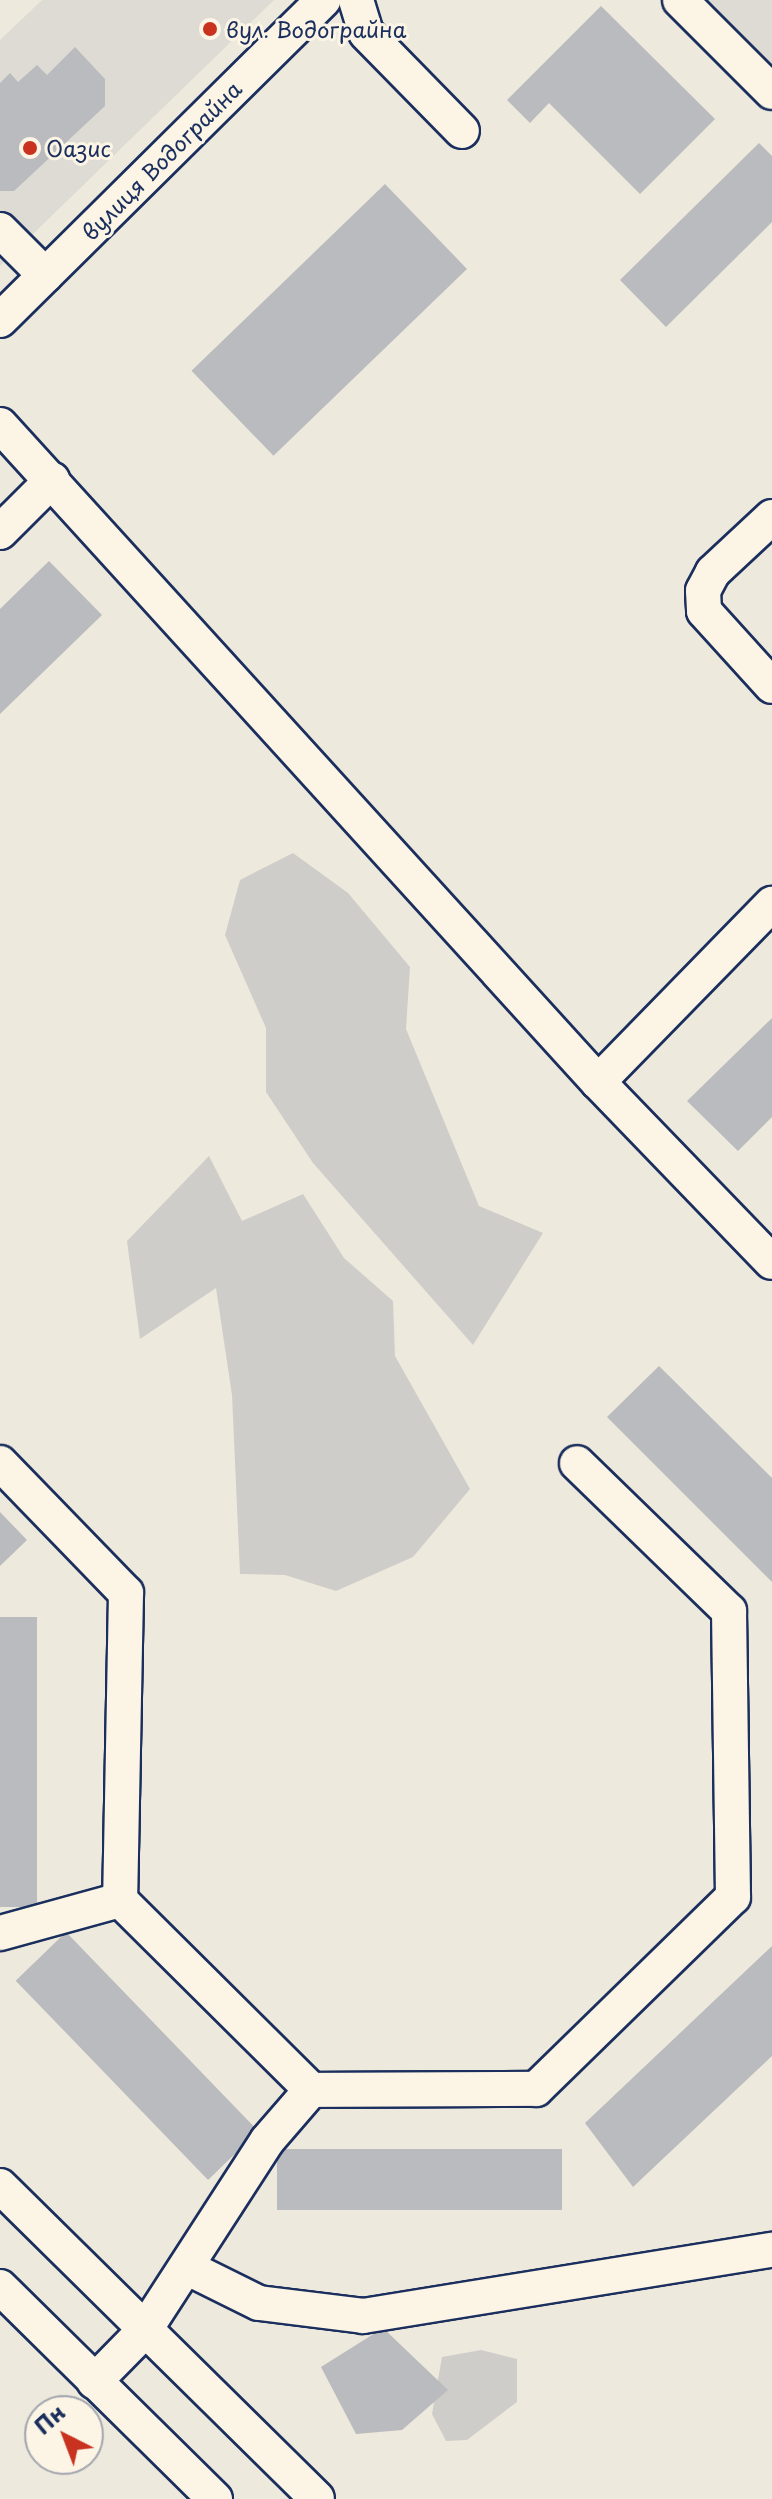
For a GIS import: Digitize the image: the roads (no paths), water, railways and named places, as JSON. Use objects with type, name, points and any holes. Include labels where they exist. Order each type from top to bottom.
[{"type":"street","name":"вулиця Водограйна","points":[[0,320],[323,0]]},
{"type":"street","points":[[356,0],[366,33],[462,131]]},
{"type":"street","points":[[680,0],[772,92]]},
{"type":"street","points":[[0,230],[45,275]]},
{"type":"street","points":[[0,425],[598,1082],[766,1241]]},
{"type":"street","points":[[0,532],[52,480]]},
{"type":"street","points":[[772,517],[713,572],[703,591],[704,611],[772,686]]},
{"type":"street","points":[[598,1082],[772,904]]},
{"type":"street","points":[[0,1463],[126,1593],[120,1900],[311,2090],[536,2089],[733,1897],[729,1611],[577,1463]]},
{"type":"street","points":[[0,1933],[120,1900]]},
{"type":"street","points":[[94,2382],[144,2331],[267,2141],[311,2090]]},
{"type":"street","points":[[0,2186],[317,2499]]},
{"type":"street","points":[[186,2267],[259,2303],[363,2316],[769,2250]]},
{"type":"street","points":[[0,2287],[215,2499]]},
{"type":"place","name":"вул. Водограйна","points":[[210,29]]},
{"type":"place","name":"Оазис","points":[[30,148]]}]
